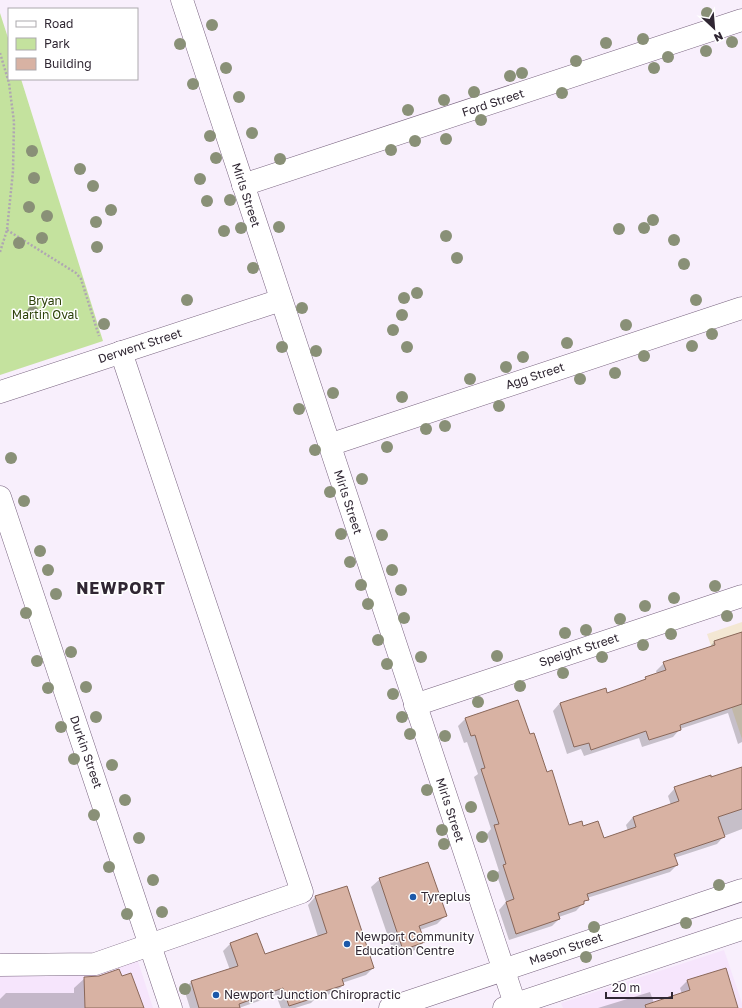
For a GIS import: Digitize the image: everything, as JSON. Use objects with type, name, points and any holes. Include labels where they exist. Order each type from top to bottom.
[{"type":"street","name":"Mirls Street","points":[[182,0],[503,970],[509,1006]]},
{"type":"street","name":"Ford Street","points":[[243,185],[742,20]]},
{"type":"street","name":"Derwent Street","points":[[0,392],[281,300]]},
{"type":"street","name":"Agg Street","points":[[329,445],[742,308]]},
{"type":"street","points":[[0,965],[95,964],[302,892],[114,355]]},
{"type":"street","name":"Durkin Street","points":[[0,497],[171,1008]]},
{"type":"street","name":"Speight Street","points":[[415,705],[742,596]]},
{"type":"street","name":"Mason Street","points":[[390,1008],[742,890]]},
{"type":"street","points":[[509,1006],[557,1000],[742,929]]},
{"type":"path","points":[[0,53],[8,80]]},
{"type":"path","points":[[0,252],[7,230],[13,172],[14,122],[8,80]]},
{"type":"path","points":[[7,230],[76,273],[81,279],[114,355]]},
{"type":"shaded area","points":[[742,622],[742,739],[707,634]]},
{"type":"shaded area","points":[[724,950],[742,1003],[742,1008],[563,1008],[561,1003]]},
{"type":"shaded area","points":[[136,955],[153,1008],[0,1008],[0,969]]},
{"type":"green space","name":"Bryan Martin Oval","points":[[0,13],[8,38],[8,80],[21,80],[103,341],[0,375]]},
{"type":"building","points":[[742,632],[742,704],[680,725],[681,730],[649,740],[646,731],[591,750],[589,743],[574,747],[560,703],[606,688],[607,693],[646,679],[645,677],[666,670],[663,662],[715,645],[714,641]]},
{"type":"building","points":[[518,700],[530,734],[534,733],[547,772],[552,770],[569,825],[582,821],[583,826],[598,821],[604,838],[636,827],[633,817],[679,801],[674,787],[742,767],[742,809],[718,817],[725,837],[674,854],[678,865],[587,894],[589,900],[584,901],[584,904],[558,913],[560,919],[516,934],[506,902],[514,899],[503,865],[506,864],[494,825],[499,824],[481,769],[485,768],[475,735],[471,736],[465,718]]},
{"type":"building","name":"Tyreplus","points":[[428,862],[447,916],[419,926],[425,942],[403,950],[379,878]]},
{"type":"building","points":[[347,886],[374,968],[342,979],[344,985],[319,993],[320,996],[289,1006],[283,988],[239,1004],[240,1008],[199,1008],[191,981],[238,966],[230,943],[257,933],[265,954],[327,933],[315,896]]},
{"type":"building","points":[[726,968],[738,1008],[646,1008],[645,1005],[690,990],[687,980]]},
{"type":"building","points":[[119,969],[122,976],[131,973],[144,1008],[85,1008],[84,977],[99,976]]},
{"type":"place","name":"Tyreplus","points":[[413,897]]},
{"type":"place","name":"Newport Community Education Centre","points":[[347,944]]},
{"type":"place","name":"Newport Junction Chiropractic","points":[[216,995]]},
{"type":"district","name":"NEWPORT","points":[[121,588]]}]
